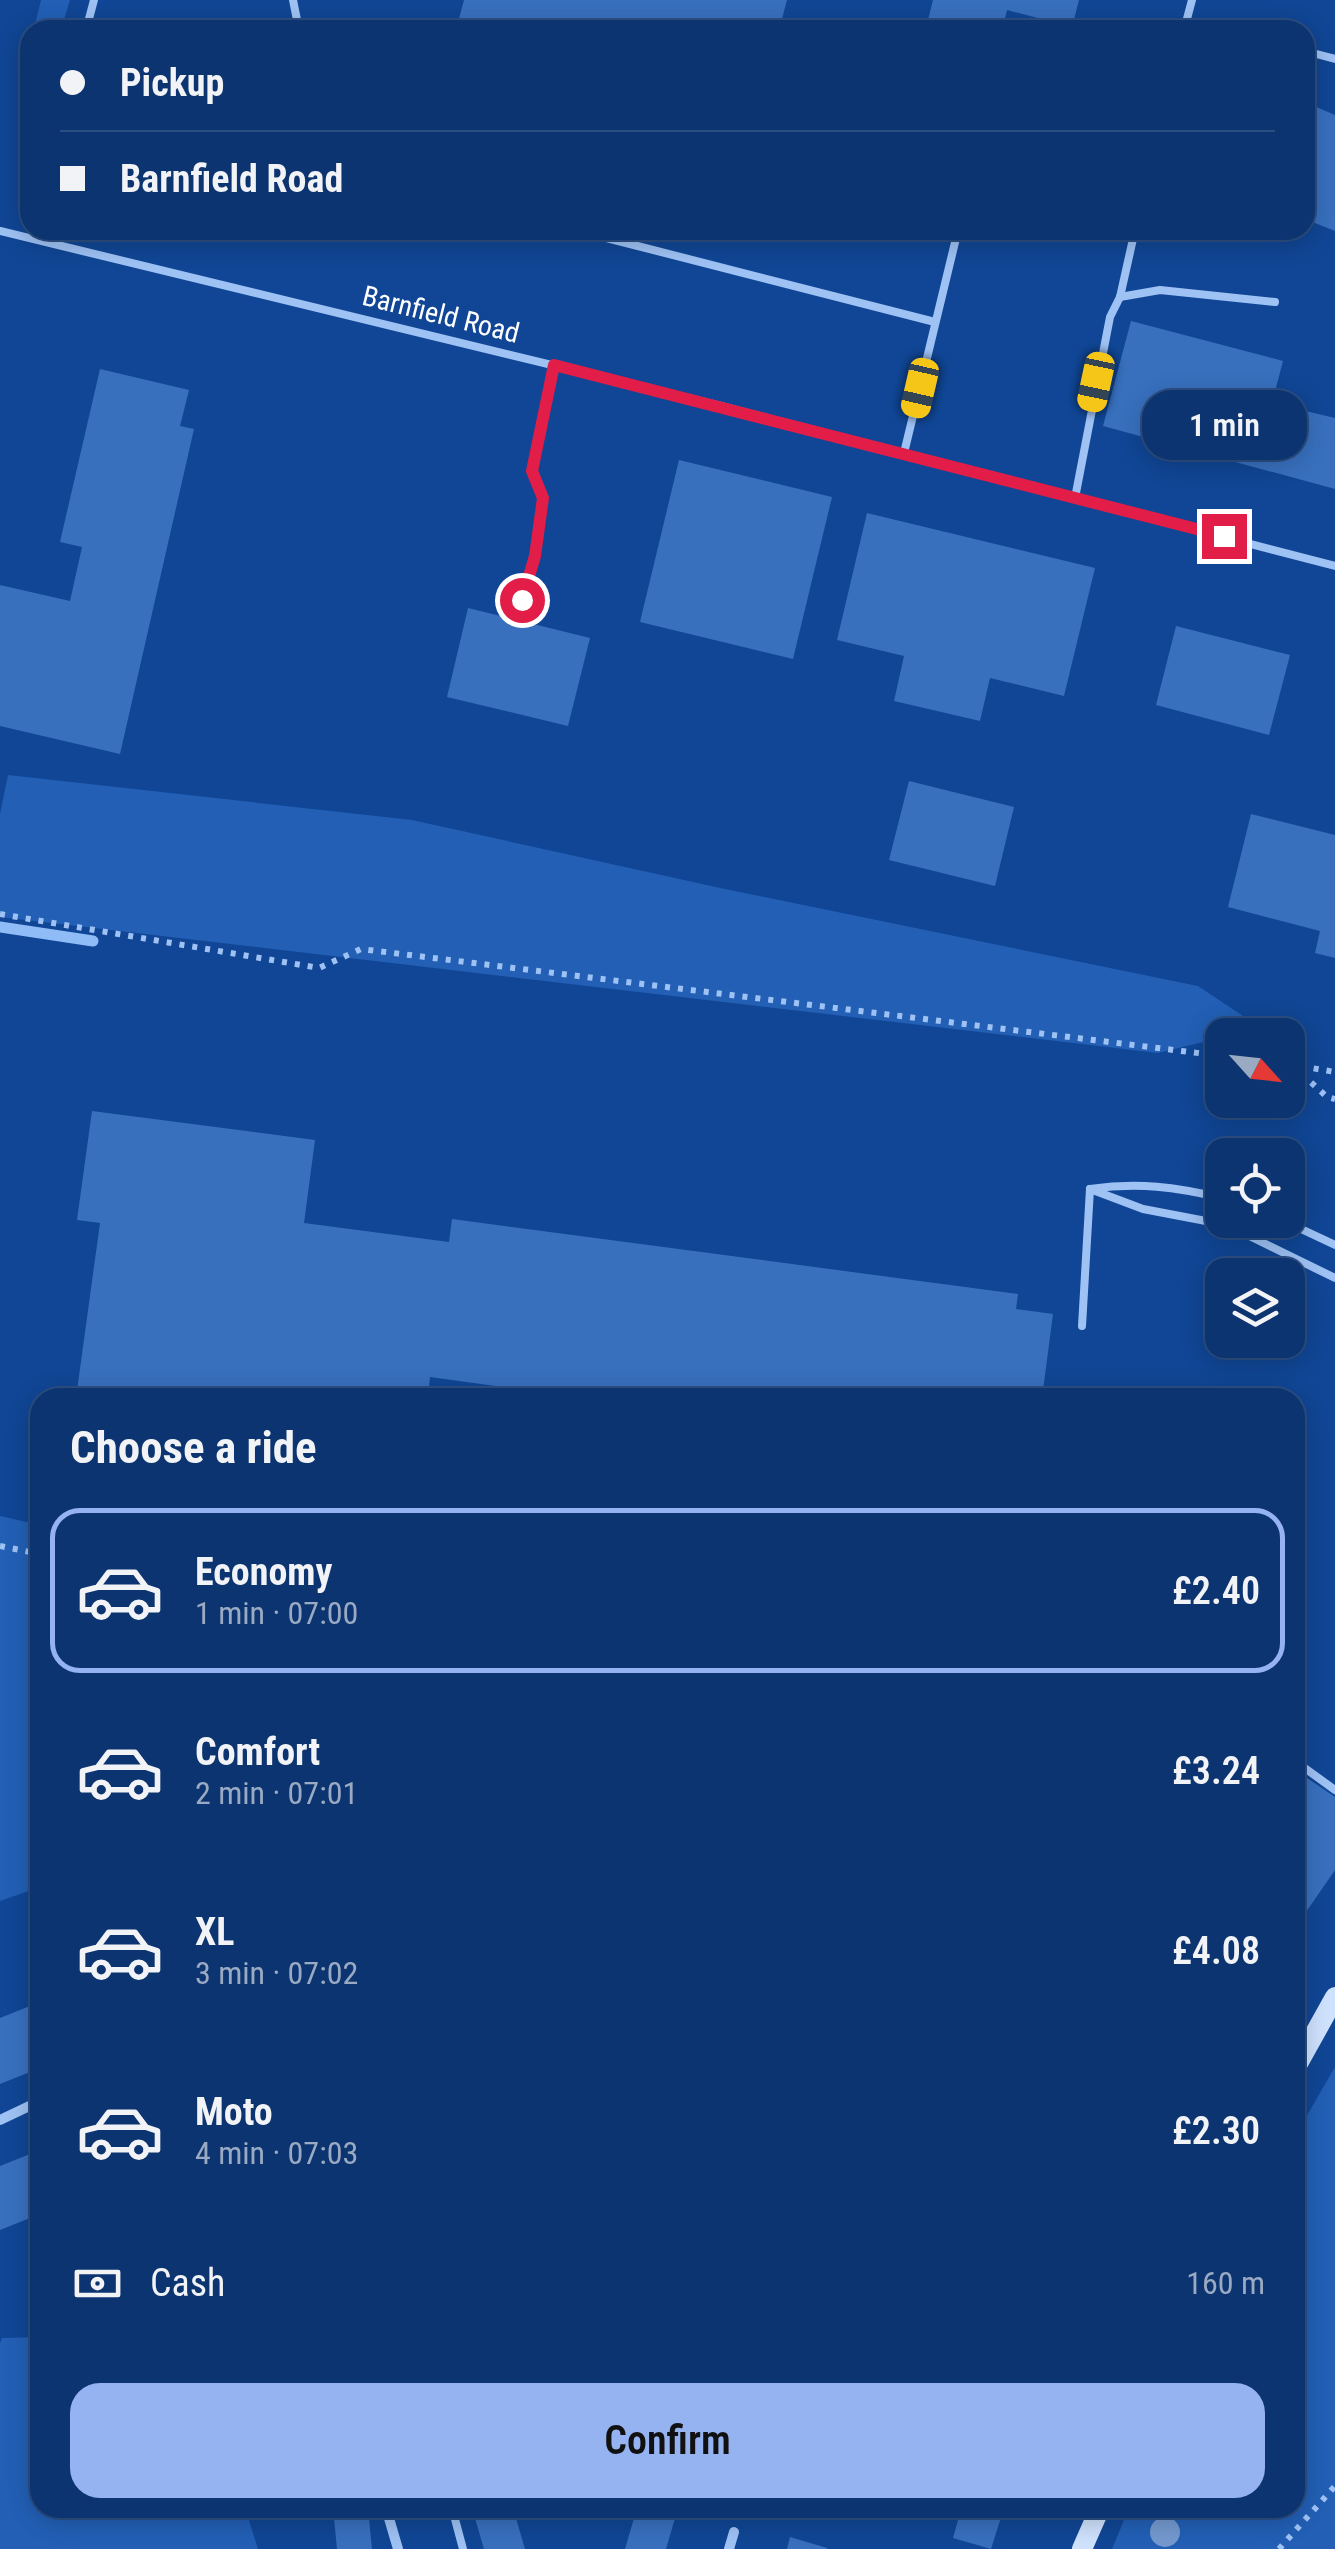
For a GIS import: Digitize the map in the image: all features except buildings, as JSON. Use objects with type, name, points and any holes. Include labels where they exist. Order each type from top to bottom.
[{"type":"street","points":[[1305,2051],[1335,1997]]},
{"type":"street","points":[[0,2120],[30,2106]]},
{"type":"street","points":[[389,2518],[398,2549]]},
{"type":"street","points":[[1082,2549],[1096,2518]]},
{"type":"street","points":[[729,2549],[734,2532]]},
{"type":"lane","name":"Barnfield Road","points":[[57,240],[1335,566]]},
{"type":"lane","points":[[614,240],[935,322]]},
{"type":"lane","points":[[904,453],[956,240]]},
{"type":"lane","points":[[1075,498],[1110,317],[1120,297],[1133,240]]},
{"type":"lane","points":[[1120,297],[1160,290],[1275,302]]},
{"type":"lane","points":[[522,600],[535,556],[543,498],[532,471],[554,365]]},
{"type":"lane","points":[[1090,1190],[1128,1183],[1167,1185],[1205,1194]]},
{"type":"lane","points":[[1090,1190],[1143,1209],[1227,1225],[1335,1278]]},
{"type":"lane","points":[[1082,1326],[1090,1190]]},
{"type":"lane","points":[[1305,1231],[1335,1245]]},
{"type":"lane","points":[[1305,1768],[1335,1790]]},
{"type":"lane","points":[[455,2518],[463,2549]]},
{"type":"path","points":[[0,914],[318,968],[361,949],[1205,1054]]},
{"type":"path","points":[[1305,1067],[1335,1072]]},
{"type":"path","points":[[1305,1078],[1335,1099]]},
{"type":"path","points":[[0,1546],[30,1552]]},
{"type":"path","points":[[1279,2549],[1335,2486]]},
{"type":"shaded area","points":[[41,0],[70,0],[64,20],[36,20]]},
{"type":"shaded area","points":[[8,775],[412,820],[1198,986],[1246,1018],[1205,1018],[1205,1042],[1158,1053],[0,917],[0,814]]},
{"type":"shaded area","points":[[0,1516],[30,1523],[30,1890],[0,1901]]},
{"type":"shaded area","points":[[1335,2067],[1335,2549],[1112,2549],[1125,2518],[1305,2518],[1305,2119]]},
{"type":"shaded area","points":[[30,2337],[30,2518],[248,2518],[258,2549],[0,2549],[2,2338]]},
{"type":"waterway","points":[[0,927],[93,941]]},
{"type":"route","points":[[522,600],[535,556],[543,498],[532,471],[554,365],[1224,536]]}]
